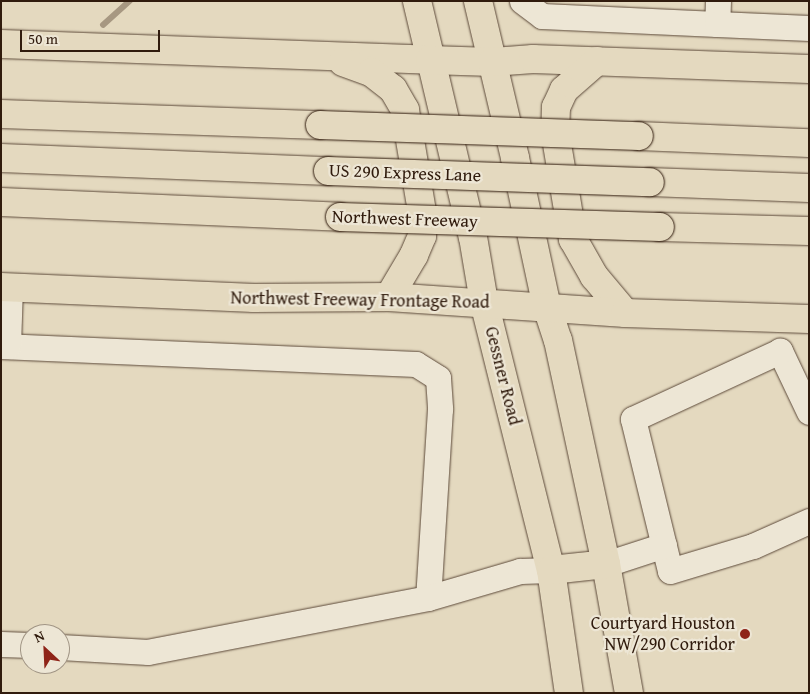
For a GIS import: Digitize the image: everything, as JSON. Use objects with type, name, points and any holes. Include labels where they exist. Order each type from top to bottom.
[{"type":"main road","name":"Gessner Road","points":[[417,1],[472,237],[484,302],[551,570],[569,693]]},
{"type":"main road","points":[[478,1],[547,308],[558,340],[606,564],[629,693]]},
{"type":"main road","points":[[1,44],[328,57],[492,62],[534,60],[597,61],[809,69]]},
{"type":"main road","points":[[328,57],[371,72],[393,89],[405,110],[423,217],[422,236],[414,255],[388,297]]},
{"type":"main road","points":[[597,61],[564,90],[556,107],[554,132],[573,239],[594,276],[625,312]]},
{"type":"main road","points":[[1,114],[809,143]]},
{"type":"main road","name":"US 290 Express Lane","points":[[1,158],[809,188]]},
{"type":"main road","name":"Northwest Freeway","points":[[1,202],[340,217],[809,231]]},
{"type":"main road","name":"Northwest Freeway Frontage Road","points":[[6,287],[254,298],[388,297],[484,302],[547,308],[809,319]]},
{"type":"main road","points":[[551,570],[606,564]]},
{"type":"lane","points":[[522,1],[542,16],[582,10],[717,12],[809,28]]},
{"type":"lane","points":[[6,287],[5,346],[416,364],[438,378],[440,409],[428,598]]},
{"type":"lane","points":[[809,412],[780,352],[633,419],[670,571],[753,546],[809,521]]},
{"type":"lane","points":[[606,564],[664,545]]},
{"type":"lane","points":[[70,648],[148,652],[428,598],[520,571],[551,570]]},
{"type":"lane","points":[[1,644],[20,645]]},
{"type":"waterway","points":[[103,25],[130,1]]},
{"type":"place","name":"Courtyard Houston NW/290 Corridor","points":[[745,634]]}]
